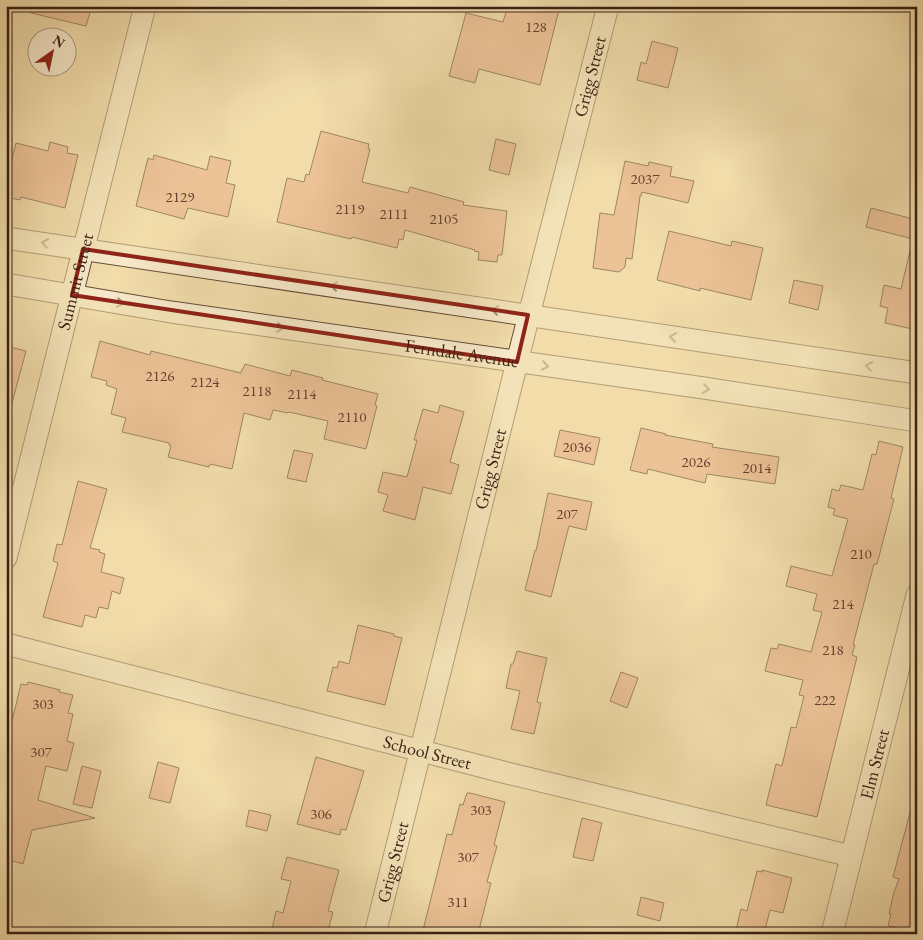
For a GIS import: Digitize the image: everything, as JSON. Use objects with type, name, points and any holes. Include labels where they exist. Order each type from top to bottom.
[{"type":"street","name":"Summit Street","points":[[6,558],[146,6]]},
{"type":"street","name":"Grigg Street","points":[[375,934],[516,362],[608,6]]},
{"type":"street","points":[[6,238],[917,373]]},
{"type":"street","name":"Ferndale Avenue","points":[[6,284],[181,313],[917,421]]},
{"type":"street","name":"Elm Street","points":[[832,934],[917,595]]},
{"type":"street","name":"School Street","points":[[6,644],[513,774],[851,856]]},
{"type":"highlighted area","points":[[83,249],[528,315],[517,362],[72,295]]},
{"type":"building","points":[[32,6],[92,6],[86,26],[31,13]]},
{"type":"building","points":[[508,6],[560,6],[540,85],[479,69],[475,83],[449,76],[466,13],[503,22]]},
{"type":"building","points":[[652,41],[678,48],[668,88],[637,80],[641,62],[646,64]]},
{"type":"building","points":[[321,131],[369,144],[368,149],[370,149],[362,182],[408,193],[410,187],[464,202],[463,205],[507,211],[502,255],[498,255],[497,262],[478,260],[479,252],[475,250],[405,230],[403,240],[399,239],[397,248],[277,222],[287,178],[304,182],[306,174],[309,175]]},
{"type":"building","points":[[496,139],[516,144],[509,175],[489,170]]},
{"type":"building","points":[[50,142],[68,147],[67,153],[78,155],[65,208],[21,197],[20,200],[6,197],[6,183],[16,143],[48,151]]},
{"type":"building","points":[[154,155],[207,170],[210,156],[231,161],[226,183],[235,185],[228,217],[188,208],[184,219],[136,206],[148,158],[153,160]]},
{"type":"building","points":[[625,161],[648,166],[649,162],[672,167],[670,176],[694,181],[688,203],[642,192],[632,259],[626,258],[625,267],[619,272],[593,268],[600,213],[614,215]]},
{"type":"building","points":[[871,208],[917,220],[917,240],[866,227]]},
{"type":"building","points":[[669,231],[731,246],[732,241],[763,248],[751,300],[700,288],[700,291],[657,280]]},
{"type":"building","points":[[910,251],[917,251],[917,330],[885,323],[888,308],[880,306],[884,285],[901,289]]},
{"type":"building","points":[[794,280],[823,286],[818,310],[789,303]]},
{"type":"building","points":[[100,341],[150,355],[151,351],[241,373],[245,364],[290,376],[292,370],[323,378],[322,380],[378,394],[375,405],[377,406],[366,449],[324,439],[328,421],[273,410],[270,420],[244,413],[232,469],[210,464],[209,467],[168,457],[171,446],[169,443],[122,432],[126,418],[111,414],[117,389],[106,385],[107,381],[91,377]]},
{"type":"building","points":[[6,346],[26,351],[12,403],[6,402]]},
{"type":"building","points":[[440,405],[464,412],[450,462],[459,465],[451,494],[423,487],[415,520],[383,511],[388,495],[378,492],[383,472],[407,477],[417,440],[414,440],[423,409],[438,413]]},
{"type":"building","points":[[641,428],[665,435],[713,444],[712,447],[779,457],[775,484],[707,474],[705,483],[648,469],[647,474],[630,470]]},
{"type":"building","points":[[560,430],[600,438],[594,465],[554,456]]},
{"type":"building","points":[[879,441],[903,447],[891,498],[894,499],[877,564],[874,564],[853,645],[855,645],[852,655],[857,657],[817,817],[766,805],[776,764],[782,766],[791,727],[796,728],[804,696],[799,695],[803,680],[765,671],[771,648],[777,649],[779,644],[811,652],[822,612],[813,610],[817,594],[786,586],[791,566],[832,576],[848,519],[833,515],[835,509],[828,507],[832,489],[839,491],[841,485],[863,490],[872,454],[876,455]]},
{"type":"building","points":[[294,450],[313,454],[306,482],[287,478]]},
{"type":"building","points":[[78,481],[107,489],[90,548],[100,550],[99,552],[105,554],[101,572],[124,578],[120,594],[112,591],[108,609],[99,607],[96,618],[85,615],[82,627],[43,617],[58,563],[53,561],[57,544],[62,545]]},
{"type":"building","points":[[548,493],[592,502],[586,530],[569,526],[551,597],[525,590],[536,551]]},
{"type":"building","points":[[358,625],[394,634],[394,636],[402,638],[385,705],[327,691],[333,667],[337,668],[339,661],[349,664]]},
{"type":"building","points":[[517,651],[547,658],[537,702],[541,703],[534,734],[511,729],[520,691],[506,688],[511,664],[513,664]]},
{"type":"building","points":[[621,672],[638,678],[627,708],[610,701]]},
{"type":"building","points":[[28,682],[73,695],[68,713],[73,714],[67,741],[74,743],[67,771],[46,766],[38,800],[95,818],[32,830],[23,864],[6,859],[6,769],[12,748],[6,746],[21,684],[27,685]]},
{"type":"building","points":[[316,757],[364,771],[346,830],[341,829],[340,835],[297,824]]},
{"type":"building","points":[[158,762],[179,768],[170,803],[149,798]]},
{"type":"building","points":[[82,766],[101,771],[92,808],[73,804]]},
{"type":"building","points":[[467,793],[505,802],[494,845],[497,846],[487,882],[491,883],[478,934],[422,934],[447,834],[452,835],[460,804],[463,805]]},
{"type":"building","points":[[911,809],[917,810],[917,933],[888,926],[894,892],[899,879],[893,877]]},
{"type":"building","points":[[249,810],[271,815],[267,831],[246,826]]},
{"type":"building","points":[[582,818],[602,823],[593,861],[573,857]]},
{"type":"building","points":[[287,857],[339,870],[328,911],[333,912],[327,934],[271,934],[276,911],[283,913],[291,881],[281,879]]},
{"type":"building","points":[[762,870],[792,878],[783,913],[770,910],[764,934],[735,934],[741,909],[747,911],[757,871],[762,872]]},
{"type":"building","points":[[641,897],[664,903],[660,921],[637,915]]}]
